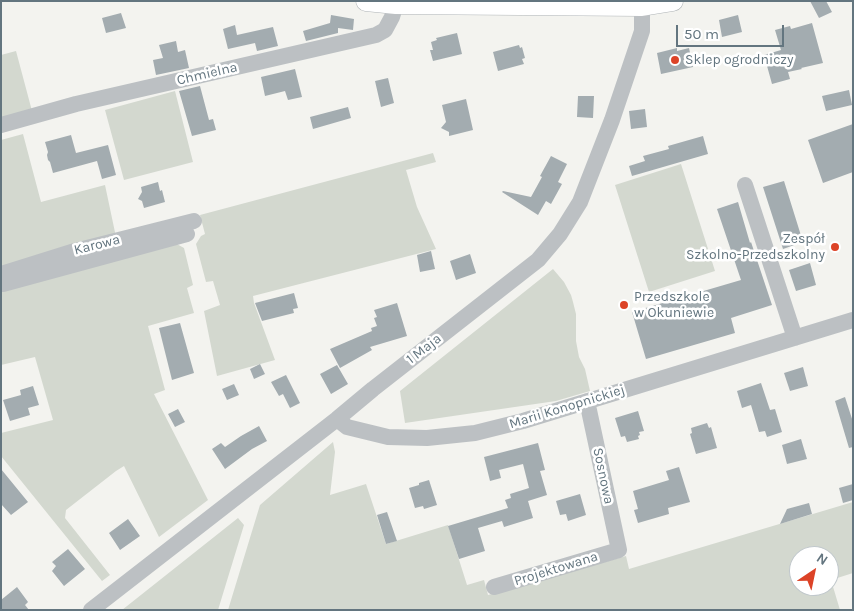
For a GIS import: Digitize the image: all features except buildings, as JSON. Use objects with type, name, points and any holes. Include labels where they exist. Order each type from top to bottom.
[{"type":"main road","points":[[366,1],[396,4],[642,6],[673,1]]},
{"type":"street","name":"Chmielna","points":[[1,125],[76,104],[376,35],[385,30],[396,4]]},
{"type":"street","name":"1 Maja","points":[[91,610],[538,260],[560,234],[580,202],[612,120],[642,31],[642,6]]},
{"type":"street","points":[[745,185],[795,338]]},
{"type":"street","name":"Karowa","points":[[1,274],[75,251],[190,228],[1,285]]},
{"type":"street","name":"Marii Konopnickiej","points":[[337,419],[347,427],[388,436],[427,438],[475,433],[523,421],[853,320]]},
{"type":"street","name":"Sosnowa","points":[[587,401],[619,550]]},
{"type":"street","name":"Projektowana","points":[[494,587],[619,550]]},
{"type":"shaded area","points":[[16,51],[32,111],[1,119],[1,55]]},
{"type":"shaded area","points":[[175,91],[193,162],[124,180],[105,110]]},
{"type":"shaded area","points":[[23,134],[41,202],[105,185],[116,237],[1,268],[1,140]]},
{"type":"shaded area","points":[[433,153],[436,162],[406,170],[417,207],[436,249],[253,296],[275,360],[217,376],[204,311],[220,305],[213,281],[206,282],[196,244],[201,236],[205,234],[200,215]]},
{"type":"shaded area","points":[[681,164],[715,271],[649,292],[615,185]]},
{"type":"shaded area","points":[[175,243],[184,248],[193,285],[187,288],[194,313],[148,326],[165,390],[154,394],[208,500],[159,537],[124,466],[116,471],[66,510],[65,518],[110,575],[102,581],[1,456],[1,433],[53,420],[35,357],[1,365],[1,290]]},
{"type":"shaded area","points":[[553,269],[564,282],[571,295],[576,314],[576,341],[579,357],[585,369],[590,391],[556,401],[405,423],[400,391]]},
{"type":"shaded area","points":[[333,442],[335,452],[330,495],[366,484],[386,544],[448,525],[467,585],[484,580],[488,595],[626,556],[629,569],[853,502],[853,573],[839,577],[839,546],[789,546],[789,596],[836,596],[840,610],[228,610],[260,505]]},
{"type":"shaded area","points":[[238,518],[244,525],[218,610],[122,610]]},
{"type":"place","name":"Sklep ogrodniczy","points":[[675,60]]},
{"type":"place","name":"Zespół Szkolno-Przedszkolny","points":[[835,247]]},
{"type":"place","name":"Przedszkole w Okuniewie","points":[[624,305]]}]
